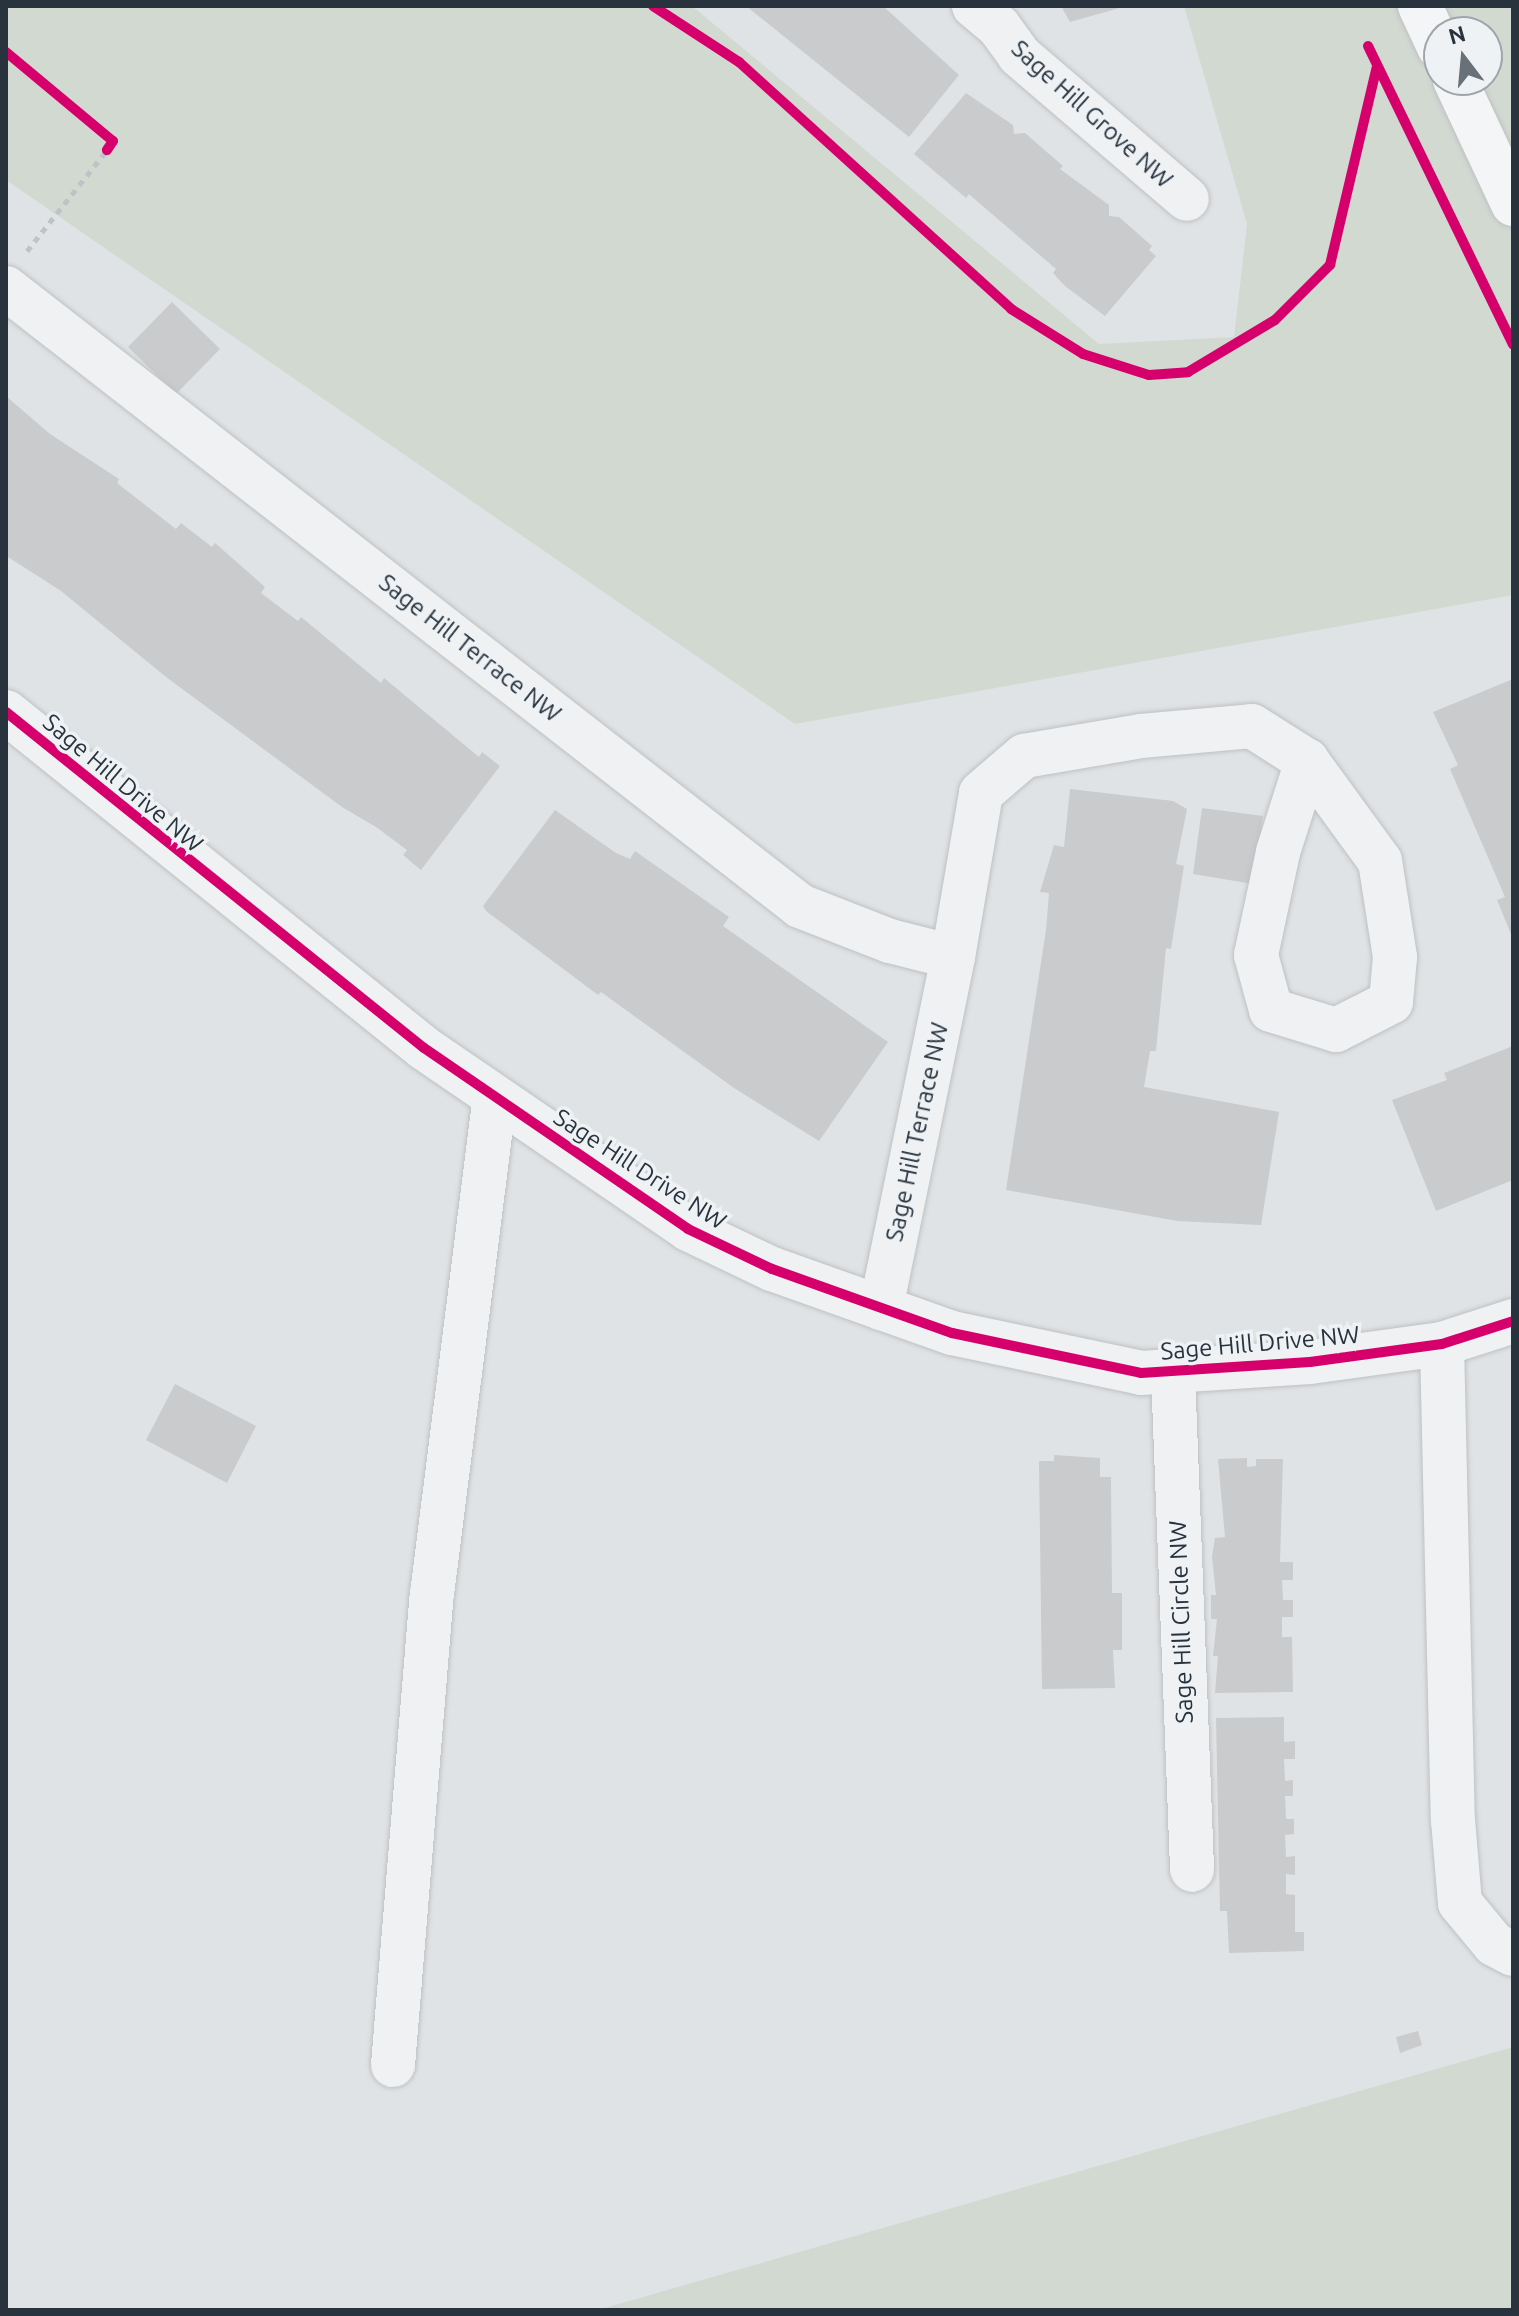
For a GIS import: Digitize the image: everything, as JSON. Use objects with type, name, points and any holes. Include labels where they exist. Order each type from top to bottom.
[{"type":"main road","points":[[1462,96],[1513,204]]},
{"type":"street","name":"Sage Hill Grove NW","points":[[988,13],[1019,55],[1187,199]]},
{"type":"street","name":"Sage Hill Terrace NW","points":[[8,293],[800,906],[890,941],[953,957]]},
{"type":"street","name":"Sage Hill Drive NW","points":[[6,712],[307,957],[495,1098],[688,1229],[772,1269],[952,1333],[1141,1373],[1173,1373],[1442,1344],[1513,1321]]},
{"type":"street","name":"Sage Hill Terrace NW","points":[[881,1308],[953,957],[981,793],[1024,756],[1141,736],[1252,726],[1307,761],[1380,861],[1395,957],[1391,1002],[1336,1030],[1271,1010],[1256,955],[1278,852],[1307,761]]},
{"type":"street","points":[[393,2065],[432,1594],[495,1098]]},
{"type":"street","points":[[1442,1344],[1453,1820],[1460,1903],[1494,1944],[1513,1954]]},
{"type":"street","name":"Sage Hill Circle NW","points":[[1173,1373],[1192,1870]]},
{"type":"path","points":[[45,227],[110,145]]},
{"type":"shaded area","points":[[6,6],[692,6],[1099,344],[1234,337],[1247,224],[1184,6],[1513,6],[1513,595],[795,724],[6,180]]},
{"type":"shaded area","points":[[1513,2047],[1513,2310],[598,2310],[1049,2180]]},
{"type":"building","points":[[746,6],[883,6],[959,75],[909,137]]},
{"type":"building","points":[[1061,6],[1123,6],[1123,7],[1070,22]]},
{"type":"building","points":[[966,93],[1013,125],[1014,134],[1025,133],[1063,166],[1060,169],[1109,205],[1109,216],[1119,217],[1152,246],[1149,250],[1156,256],[1105,316],[1065,286],[1053,273],[1056,269],[969,194],[966,198],[914,154]]},
{"type":"building","points":[[172,302],[220,349],[176,394],[128,347]]},
{"type":"building","points":[[6,396],[50,434],[119,479],[117,483],[176,529],[181,523],[212,547],[215,543],[265,587],[261,593],[298,621],[301,617],[381,683],[384,678],[479,757],[482,752],[500,766],[421,870],[403,855],[407,850],[342,807],[166,677],[61,591],[8,557]]},
{"type":"building","points":[[1513,679],[1513,939],[1497,900],[1505,897],[1450,769],[1458,765],[1433,712]]},
{"type":"building","points":[[1070,789],[1173,801],[1187,809],[1176,864],[1184,866],[1171,949],[1166,948],[1156,1051],[1150,1051],[1144,1087],[1279,1112],[1261,1225],[1177,1221],[1006,1190],[1046,930],[1049,893],[1040,892],[1054,845],[1064,847]]},
{"type":"building","points":[[1202,808],[1263,816],[1253,884],[1193,874]]},
{"type":"building","points":[[555,810],[616,853],[630,859],[635,851],[729,917],[723,926],[888,1042],[819,1141],[734,1088],[601,992],[598,995],[486,911],[483,906]]},
{"type":"building","points":[[1513,1046],[1513,1180],[1436,1211],[1392,1100],[1447,1080],[1444,1073]]},
{"type":"building","points":[[175,1384],[256,1426],[227,1483],[146,1440]]},
{"type":"building","points":[[1054,1455],[1100,1458],[1100,1477],[1111,1477],[1112,1593],[1122,1593],[1122,1650],[1113,1650],[1115,1688],[1042,1689],[1039,1461],[1054,1461]]},
{"type":"building","points":[[1247,1458],[1247,1467],[1256,1466],[1256,1459],[1283,1459],[1280,1562],[1293,1562],[1293,1580],[1282,1580],[1283,1600],[1293,1600],[1293,1617],[1282,1617],[1282,1637],[1292,1637],[1293,1692],[1215,1693],[1218,1656],[1213,1656],[1217,1619],[1211,1619],[1211,1595],[1216,1595],[1212,1557],[1215,1538],[1225,1537],[1218,1459]]},
{"type":"building","points":[[1284,1717],[1284,1742],[1295,1741],[1295,1759],[1284,1759],[1285,1781],[1293,1780],[1293,1796],[1285,1796],[1286,1819],[1294,1819],[1294,1834],[1285,1835],[1286,1857],[1295,1856],[1295,1875],[1286,1874],[1286,1894],[1295,1895],[1295,1932],[1304,1932],[1304,1951],[1229,1953],[1227,1911],[1220,1911],[1216,1718]]},
{"type":"building","points":[[1418,2031],[1422,2045],[1400,2053],[1396,2037]]},
{"type":"cycle path","points":[[653,6],[739,62],[1011,309],[1083,354],[1149,375],[1188,372],[1275,320],[1330,265],[1377,66]]},
{"type":"cycle path","points":[[1368,46],[1513,345]]},
{"type":"cycle path","points":[[6,52],[113,141],[107,150]]},
{"type":"cycle path","points":[[6,712],[424,1048],[688,1229],[772,1269],[952,1333],[1141,1373],[1310,1362],[1442,1344],[1513,1321]]}]
